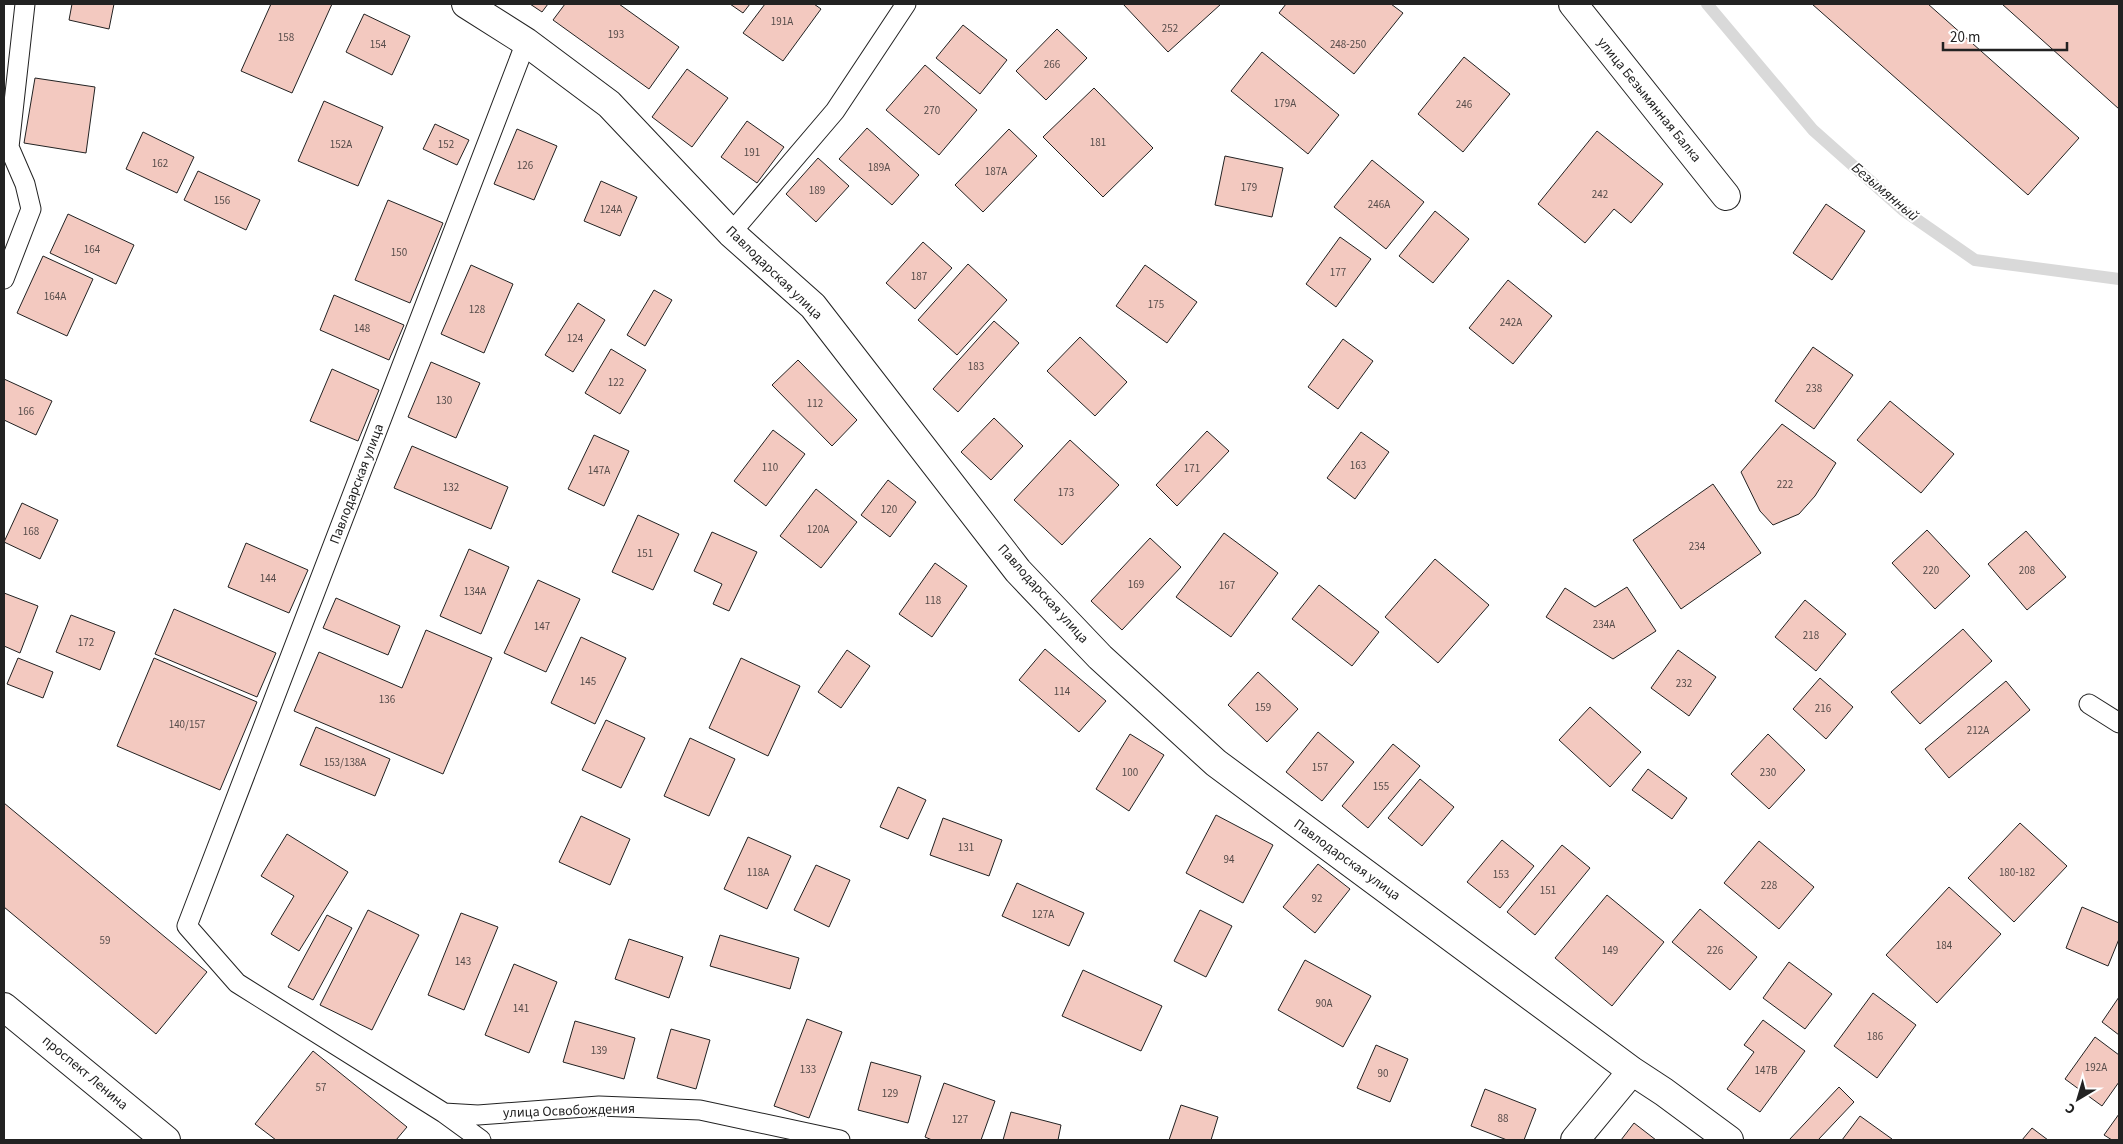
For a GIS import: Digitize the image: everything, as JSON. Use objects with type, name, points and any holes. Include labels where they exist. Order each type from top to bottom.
[{"type":"street","name":"Павлодарская улица","points":[[466,4],[526,42],[609,104],[731,233],[813,306],[1018,571],[1100,657],[1216,764],[1632,1071],[1729,1140]]},
{"type":"street","name":"улица Безымянная Балка","points":[[1572,4],[1726,196]]},
{"type":"street","name":"проспект Ленина","points":[[4,1006],[166,1140]]},
{"type":"street","points":[[1575,1140],[1632,1071]]},
{"type":"lane","points":[[4,279],[31,209],[24,184],[9,147],[25,4]]},
{"type":"lane","points":[[731,233],[835,111],[906,4]]},
{"type":"lane","name":"Павлодарская улица","points":[[187,926],[526,42]]},
{"type":"lane","points":[[2089,704],[2119,723]]},
{"type":"lane","name":"улица Освобождения","points":[[187,926],[237,984],[444,1113],[481,1140]]},
{"type":"lane","name":"улица Освобождения","points":[[444,1113],[478,1115],[599,1106],[700,1110],[840,1140]]},
{"type":"building","points":[[72,4],[114,4],[109,29],[69,20]]},
{"type":"building","points":[[271,4],[332,4],[292,93],[241,71]]},
{"type":"building","points":[[530,4],[548,4],[542,12]]},
{"type":"building","points":[[565,4],[619,4],[679,47],[649,89],[553,20]]},
{"type":"building","points":[[730,4],[750,4],[743,13]]},
{"type":"building","points":[[765,4],[814,4],[821,9],[783,61],[743,33]]},
{"type":"building","points":[[1123,4],[1221,4],[1168,52]]},
{"type":"building","points":[[1286,4],[1391,4],[1403,13],[1354,74],[1279,13]]},
{"type":"building","points":[[1812,4],[1928,4],[2079,138],[2028,195]]},
{"type":"building","points":[[2002,4],[2119,4],[2119,109]]},
{"type":"building","points":[[364,14],[410,36],[392,75],[346,52]]},
{"type":"building","points":[[963,25],[1007,60],[980,94],[936,58]]},
{"type":"building","points":[[1057,29],[1087,58],[1046,100],[1016,71]]},
{"type":"building","points":[[1262,52],[1339,115],[1308,154],[1231,91]]},
{"type":"building","points":[[1464,57],[1510,94],[1463,152],[1418,114]]},
{"type":"building","points":[[925,65],[977,110],[939,155],[886,110]]},
{"type":"building","points":[[687,69],[728,98],[692,147],[652,117]]},
{"type":"building","points":[[35,78],[95,87],[86,153],[24,143]]},
{"type":"building","points":[[1094,88],[1153,148],[1103,197],[1043,137]]},
{"type":"building","points":[[324,101],[383,127],[358,186],[298,161]]},
{"type":"building","points":[[747,121],[784,147],[757,183],[721,157]]},
{"type":"building","points":[[435,124],[469,140],[457,165],[423,149]]},
{"type":"building","points":[[867,128],[919,175],[892,205],[839,159]]},
{"type":"building","points":[[517,129],[557,146],[534,200],[494,184]]},
{"type":"building","points":[[1009,129],[1037,156],[983,212],[955,185]]},
{"type":"building","points":[[1597,131],[1663,184],[1631,223],[1614,209],[1585,243],[1538,204]]},
{"type":"building","points":[[143,132],[194,157],[177,193],[126,169]]},
{"type":"building","points":[[1225,156],[1283,168],[1272,217],[1215,205]]},
{"type":"building","points":[[818,158],[849,186],[816,222],[786,194]]},
{"type":"building","points":[[1372,160],[1424,202],[1386,249],[1334,207]]},
{"type":"building","points":[[198,171],[260,200],[246,230],[184,200]]},
{"type":"building","points":[[601,181],[637,197],[620,236],[584,221]]},
{"type":"building","points":[[388,200],[443,223],[410,303],[355,280]]},
{"type":"building","points":[[1826,204],[1865,231],[1832,280],[1793,253]]},
{"type":"building","points":[[1435,211],[1469,239],[1433,283],[1399,256]]},
{"type":"building","points":[[68,214],[134,245],[116,284],[50,253]]},
{"type":"building","points":[[1340,237],[1371,259],[1336,307],[1306,284]]},
{"type":"building","points":[[923,242],[952,268],[915,309],[886,283]]},
{"type":"building","points":[[43,256],[93,279],[67,336],[17,313]]},
{"type":"building","points":[[968,264],[1007,300],[957,355],[918,320]]},
{"type":"building","points":[[471,265],[513,284],[484,353],[441,334]]},
{"type":"building","points":[[1145,265],[1197,302],[1167,343],[1116,306]]},
{"type":"building","points":[[1508,280],[1552,316],[1513,364],[1469,328]]},
{"type":"building","points":[[654,290],[672,300],[645,346],[627,335]]},
{"type":"building","points":[[334,295],[404,325],[389,360],[320,330]]},
{"type":"building","points":[[578,303],[605,320],[573,372],[545,355]]},
{"type":"building","points":[[994,321],[1019,343],[958,412],[933,389]]},
{"type":"building","points":[[1080,337],[1127,382],[1095,416],[1047,371]]},
{"type":"building","points":[[1343,339],[1373,361],[1338,409],[1308,387]]},
{"type":"building","points":[[1813,347],[1853,375],[1814,429],[1775,401]]},
{"type":"building","points":[[611,349],[646,370],[620,414],[585,393]]},
{"type":"building","points":[[798,360],[857,420],[832,446],[772,385]]},
{"type":"building","points":[[431,362],[480,383],[456,438],[408,417]]},
{"type":"building","points":[[332,369],[379,390],[358,441],[310,421]]},
{"type":"building","points":[[4,379],[52,401],[36,435],[4,420]]},
{"type":"building","points":[[1890,401],[1954,454],[1921,493],[1857,440]]},
{"type":"building","points":[[994,418],[1023,446],[991,480],[961,452]]},
{"type":"building","points":[[1782,424],[1836,463],[1815,496],[1799,514],[1773,525],[1760,511],[1741,472]]},
{"type":"building","points":[[773,430],[805,454],[766,506],[734,481]]},
{"type":"building","points":[[1207,431],[1229,451],[1177,506],[1156,485]]},
{"type":"building","points":[[1361,432],[1389,452],[1355,499],[1327,478]]},
{"type":"building","points":[[594,435],[629,451],[604,506],[568,489]]},
{"type":"building","points":[[1070,440],[1119,485],[1062,545],[1014,500]]},
{"type":"building","points":[[412,446],[508,487],[491,529],[394,488]]},
{"type":"building","points":[[888,480],[916,502],[890,537],[861,515]]},
{"type":"building","points":[[1713,484],[1761,553],[1681,609],[1633,540]]},
{"type":"building","points":[[816,489],[857,522],[821,568],[780,536]]},
{"type":"building","points":[[22,503],[58,520],[40,559],[4,542]]},
{"type":"building","points":[[638,515],[679,534],[653,590],[612,572]]},
{"type":"building","points":[[1927,530],[1970,576],[1935,609],[1892,563]]},
{"type":"building","points":[[2026,531],[2066,577],[2027,610],[1988,564]]},
{"type":"building","points":[[712,532],[757,552],[729,611],[713,604],[722,584],[694,571]]},
{"type":"building","points":[[1224,533],[1278,573],[1231,637],[1176,597]]},
{"type":"building","points":[[1150,538],[1181,567],[1122,630],[1091,601]]},
{"type":"building","points":[[246,543],[308,570],[289,613],[228,587]]},
{"type":"building","points":[[469,549],[509,567],[481,634],[440,616]]},
{"type":"building","points":[[1435,559],[1489,605],[1438,663],[1385,617]]},
{"type":"building","points":[[935,563],[967,586],[932,637],[899,614]]},
{"type":"building","points":[[538,580],[580,599],[546,672],[504,653]]},
{"type":"building","points":[[1319,585],[1379,632],[1352,666],[1292,619]]},
{"type":"building","points":[[1627,587],[1656,631],[1613,659],[1546,617],[1565,588],[1595,607]]},
{"type":"building","points":[[4,593],[38,606],[20,653],[4,646]]},
{"type":"building","points":[[336,598],[400,626],[388,655],[323,628]]},
{"type":"building","points":[[1805,600],[1846,634],[1816,671],[1775,637]]},
{"type":"building","points":[[174,609],[276,653],[257,697],[155,654]]},
{"type":"building","points":[[71,615],[115,632],[100,670],[56,652]]},
{"type":"building","points":[[1963,629],[1992,661],[1920,724],[1891,692]]},
{"type":"building","points":[[426,630],[492,658],[443,774],[294,711],[319,652],[402,688]]},
{"type":"building","points":[[581,637],[626,658],[595,724],[551,703]]},
{"type":"building","points":[[1045,649],[1106,701],[1079,732],[1019,680]]},
{"type":"building","points":[[847,650],[870,666],[841,708],[818,692]]},
{"type":"building","points":[[1678,650],[1716,677],[1689,716],[1651,688]]},
{"type":"building","points":[[18,658],[53,672],[43,698],[7,684]]},
{"type":"building","points":[[154,658],[257,702],[220,790],[117,746]]},
{"type":"building","points":[[741,658],[800,686],[768,756],[709,728]]},
{"type":"building","points":[[1258,672],[1298,709],[1267,742],[1228,705]]},
{"type":"building","points":[[1820,678],[1853,707],[1826,739],[1793,709]]},
{"type":"building","points":[[2006,681],[2030,710],[1949,778],[1925,749]]},
{"type":"building","points":[[1590,707],[1641,752],[1610,787],[1559,740]]},
{"type":"building","points":[[606,720],[645,738],[621,788],[582,770]]},
{"type":"building","points":[[316,727],[390,759],[375,796],[300,765]]},
{"type":"building","points":[[1318,732],[1354,762],[1322,801],[1286,772]]},
{"type":"building","points":[[1130,734],[1164,755],[1129,811],[1096,789]]},
{"type":"building","points":[[1768,734],[1805,770],[1769,809],[1731,774]]},
{"type":"building","points":[[690,738],[735,759],[709,816],[664,796]]},
{"type":"building","points":[[1393,744],[1420,766],[1368,828],[1342,806]]},
{"type":"building","points":[[1648,769],[1687,798],[1672,819],[1632,790]]},
{"type":"building","points":[[1420,779],[1454,807],[1422,846],[1388,818]]},
{"type":"building","points":[[898,787],[926,800],[908,839],[880,827]]},
{"type":"building","points":[[4,803],[207,972],[156,1034],[4,907]]},
{"type":"building","points":[[1216,815],[1273,845],[1243,903],[1186,873]]},
{"type":"building","points":[[581,816],[630,839],[610,885],[559,862]]},
{"type":"building","points":[[943,818],[1002,840],[989,876],[930,855]]},
{"type":"building","points":[[2020,823],[2067,866],[2014,922],[1968,878]]},
{"type":"building","points":[[287,834],[348,872],[299,951],[271,934],[294,896],[261,876]]},
{"type":"building","points":[[748,837],[791,856],[767,909],[724,889]]},
{"type":"building","points":[[1502,840],[1534,866],[1500,908],[1467,882]]},
{"type":"building","points":[[1759,841],[1814,887],[1779,929],[1724,883]]},
{"type":"building","points":[[1562,845],[1590,868],[1535,935],[1507,912]]},
{"type":"building","points":[[1318,864],[1350,889],[1315,933],[1283,907]]},
{"type":"building","points":[[816,865],[850,880],[829,927],[794,910]]},
{"type":"building","points":[[1017,883],[1084,913],[1069,946],[1002,916]]},
{"type":"building","points":[[1949,887],[2001,934],[1937,1003],[1886,955]]},
{"type":"building","points":[[1607,895],[1664,942],[1612,1006],[1555,958]]},
{"type":"building","points":[[2082,907],[2119,923],[2119,939],[2108,966],[2066,948]]},
{"type":"building","points":[[1700,909],[1757,957],[1730,990],[1672,942]]},
{"type":"building","points":[[368,910],[419,935],[372,1030],[320,1005]]},
{"type":"building","points":[[1200,910],[1232,926],[1206,977],[1174,961]]},
{"type":"building","points":[[461,913],[498,927],[464,1010],[428,995]]},
{"type":"building","points":[[327,915],[352,928],[313,1000],[288,987]]},
{"type":"building","points":[[720,935],[799,958],[790,989],[710,966]]},
{"type":"building","points":[[629,939],[683,957],[669,998],[615,979]]},
{"type":"building","points":[[1305,960],[1371,996],[1343,1047],[1278,1010]]},
{"type":"building","points":[[1789,962],[1832,994],[1805,1029],[1763,998]]},
{"type":"building","points":[[514,964],[557,982],[529,1053],[485,1035]]},
{"type":"building","points":[[1083,970],[1162,1006],[1141,1051],[1062,1016]]},
{"type":"building","points":[[1873,993],[1916,1025],[1877,1078],[1834,1046]]},
{"type":"building","points":[[2119,997],[2119,1035],[2102,1022]]},
{"type":"building","points":[[807,1019],[842,1032],[809,1118],[774,1106]]},
{"type":"building","points":[[1763,1020],[1805,1051],[1760,1112],[1727,1089],[1754,1052],[1744,1045]]},
{"type":"building","points":[[575,1021],[635,1038],[624,1079],[563,1062]]},
{"type":"building","points":[[671,1029],[710,1040],[696,1089],[657,1078]]},
{"type":"building","points":[[2095,1037],[2119,1055],[2119,1082],[2102,1106],[2065,1079]]},
{"type":"building","points":[[1376,1045],[1408,1059],[1390,1102],[1357,1088]]},
{"type":"building","points":[[313,1051],[407,1127],[396,1140],[276,1140],[255,1124]]},
{"type":"building","points":[[871,1062],[921,1076],[908,1123],[858,1110]]},
{"type":"building","points":[[944,1083],[995,1101],[981,1140],[932,1140],[925,1137]]},
{"type":"building","points":[[1839,1087],[1854,1102],[1818,1140],[1789,1140]]},
{"type":"building","points":[[1485,1089],[1536,1109],[1524,1140],[1507,1140],[1471,1126]]},
{"type":"building","points":[[1181,1105],[1218,1117],[1211,1140],[1169,1140]]},
{"type":"building","points":[[1011,1112],[1061,1125],[1058,1140],[1003,1140]]},
{"type":"building","points":[[2119,1114],[2119,1140],[2112,1140],[2104,1135]]},
{"type":"building","points":[[1860,1116],[1892,1139],[1842,1140]]},
{"type":"building","points":[[1634,1123],[1656,1140],[1621,1140]]},
{"type":"building","points":[[2032,1128],[2048,1140],[2022,1140]]},
{"type":"waterway","name":"Безымянный","points":[[1707,4],[1813,130],[1903,210],[1975,260],[2119,279]]}]
